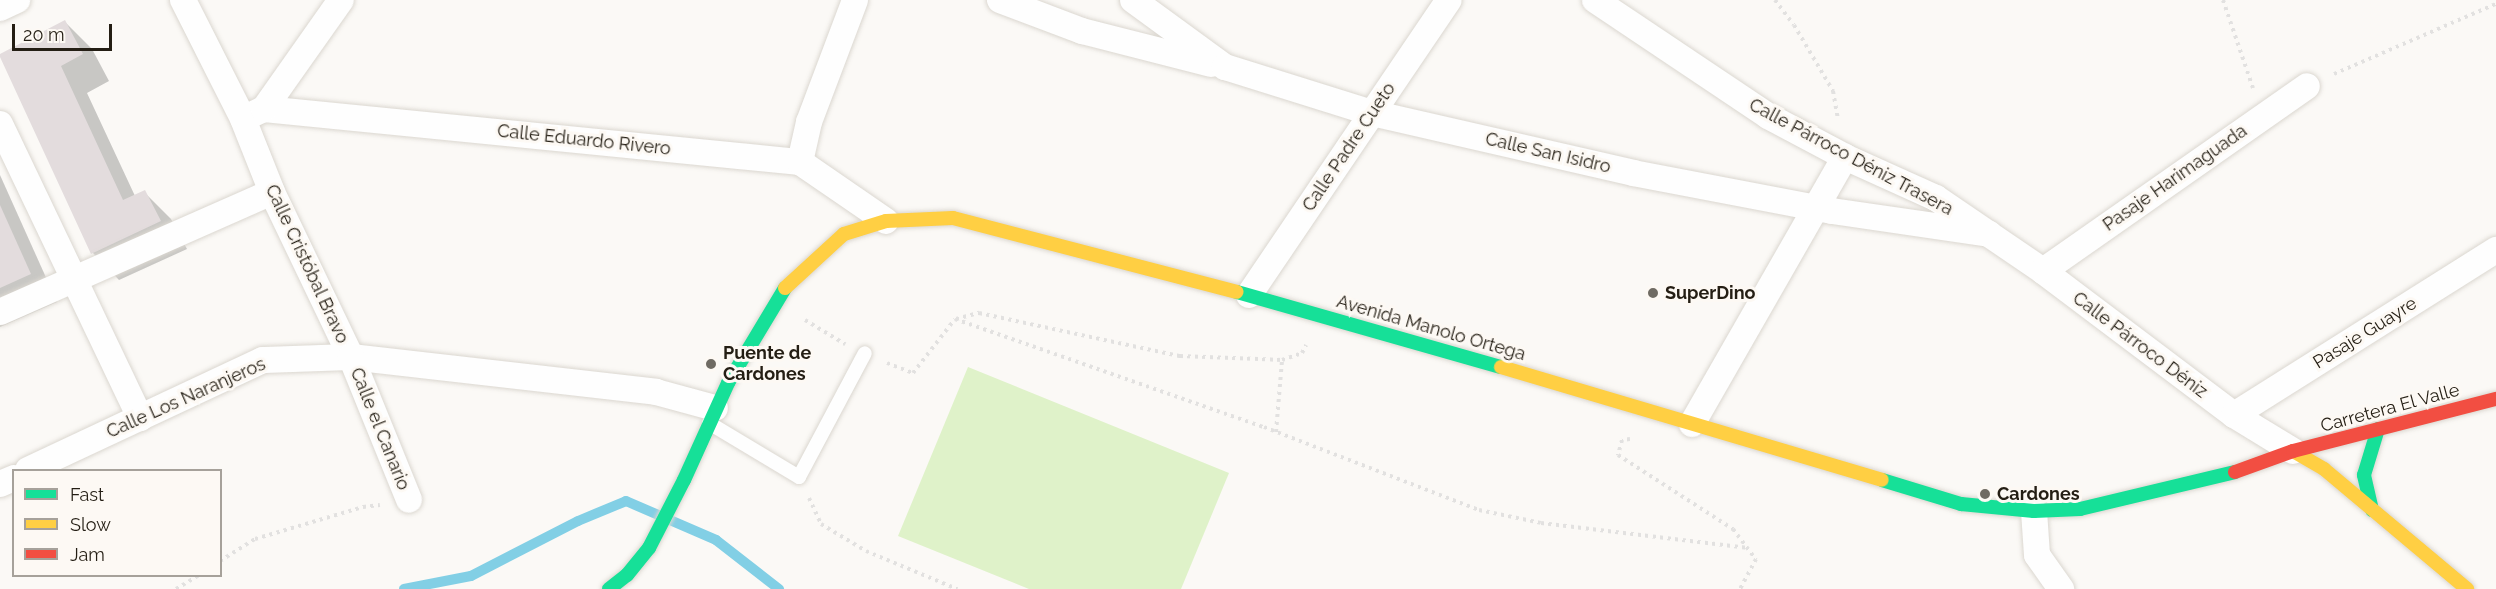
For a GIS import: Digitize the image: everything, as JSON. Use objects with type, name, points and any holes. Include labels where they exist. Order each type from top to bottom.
[{"type":"street","points":[[0,8],[17,0]]},
{"type":"street","name":"Calle Cristóbal Bravo","points":[[183,0],[253,114],[272,192],[351,357],[656,392],[712,415]]},
{"type":"street","points":[[253,114],[341,0]]},
{"type":"street","points":[[800,162],[809,122],[855,0]]},
{"type":"street","points":[[999,0],[1082,32],[1225,67]]},
{"type":"street","name":"Calle San Isidro","points":[[1133,0],[1225,67],[1372,113],[1633,173],[1989,234]]},
{"type":"street","name":"Calle Padre Cueto","points":[[1249,295],[1449,0]]},
{"type":"street","name":"Calle Párroco Déniz Trasera","points":[[1594,0],[1768,116],[1845,157],[1936,198],[1989,234]]},
{"type":"street","name":"Pasaje Harimaguada","points":[[2043,271],[2307,86]]},
{"type":"street","name":"Calle Eduardo Rivero","points":[[253,114],[800,162],[886,221]]},
{"type":"street","points":[[0,124],[140,418]]},
{"type":"street","points":[[1692,423],[1845,157]]},
{"type":"street","points":[[0,312],[272,192]]},
{"type":"street","name":"Avenida Manolo Ortega","points":[[609,589],[627,575],[649,548],[684,480],[712,415],[788,283],[844,234],[886,221],[953,218],[1249,295],[1647,408],[1960,504],[2034,511],[2080,509],[2233,473],[2293,452]]},
{"type":"street","name":"Calle Párroco Déniz","points":[[1989,234],[2043,271],[2234,415],[2293,452]]},
{"type":"street","name":"Pasaje Guayre","points":[[2234,415],[2496,250]]},
{"type":"street","name":"Calle Los Naranjeros","points":[[32,469],[263,360],[351,357]]},
{"type":"street","name":"Calle el Canario","points":[[351,357],[408,501]]},
{"type":"street","name":"Carretera El Valle","points":[[2293,452],[2496,399]]},
{"type":"street","points":[[2372,510],[2364,475],[2378,429]]},
{"type":"street","points":[[2293,452],[2324,469],[2467,589]]},
{"type":"street","points":[[2034,511],[2037,555],[2061,589]]},
{"type":"lane","points":[[712,415],[799,477],[865,353]]},
{"type":"path","points":[[1775,0],[1794,25],[1833,91],[1845,157]]},
{"type":"path","points":[[2223,0],[2263,117]]},
{"type":"path","points":[[2307,86],[2496,4]]},
{"type":"path","points":[[777,302],[826,335],[913,373],[955,320],[979,313],[1180,356],[1282,360],[1302,353],[1320,315]]},
{"type":"path","points":[[955,320],[1276,432],[1479,510],[1541,523],[1748,548]]},
{"type":"path","points":[[1276,432],[1282,360]]},
{"type":"path","points":[[1647,408],[1639,438],[1622,440],[1618,455],[1733,529],[1756,559],[1740,589]]},
{"type":"path","points":[[799,477],[821,524],[866,551],[957,589]]},
{"type":"path","points":[[222,560],[255,539],[363,507],[408,501]]},
{"type":"path","points":[[177,589],[196,577]]},
{"type":"green space","points":[[968,367],[1229,473],[1181,589],[1029,589],[898,536]]},
{"type":"building","points":[[65,20],[83,54],[61,66],[123,200],[145,190],[161,221],[91,254],[0,57],[0,54]]},
{"type":"building","points":[[0,205],[31,274],[0,288]]},
{"type":"waterway","points":[[404,589],[471,576],[578,521],[626,501],[716,540],[779,589]]},
{"type":"traffic: fast","points":[[609,589],[627,575],[649,548],[684,480],[728,383],[785,288]]},
{"type":"traffic: fast","points":[[1237,292],[1501,367]]},
{"type":"traffic: fast","points":[[2372,510],[2364,475],[2378,429]]},
{"type":"traffic: fast","points":[[1882,480],[1961,504],[2034,511],[2080,509],[2235,472]]},
{"type":"traffic: slow","points":[[785,288],[844,234],[886,221],[953,218],[1237,292]]},
{"type":"traffic: slow","points":[[1501,367],[1882,480]]},
{"type":"traffic: slow","points":[[2293,451],[2324,469],[2467,589]]},
{"type":"traffic: jam","points":[[2235,472],[2293,451],[2496,399]]},
{"type":"place","name":"SuperDino","points":[[1653,293]]},
{"type":"place","name":"Puente de Cardones","points":[[711,364]]},
{"type":"place","name":"Cardones","points":[[1985,494]]}]
